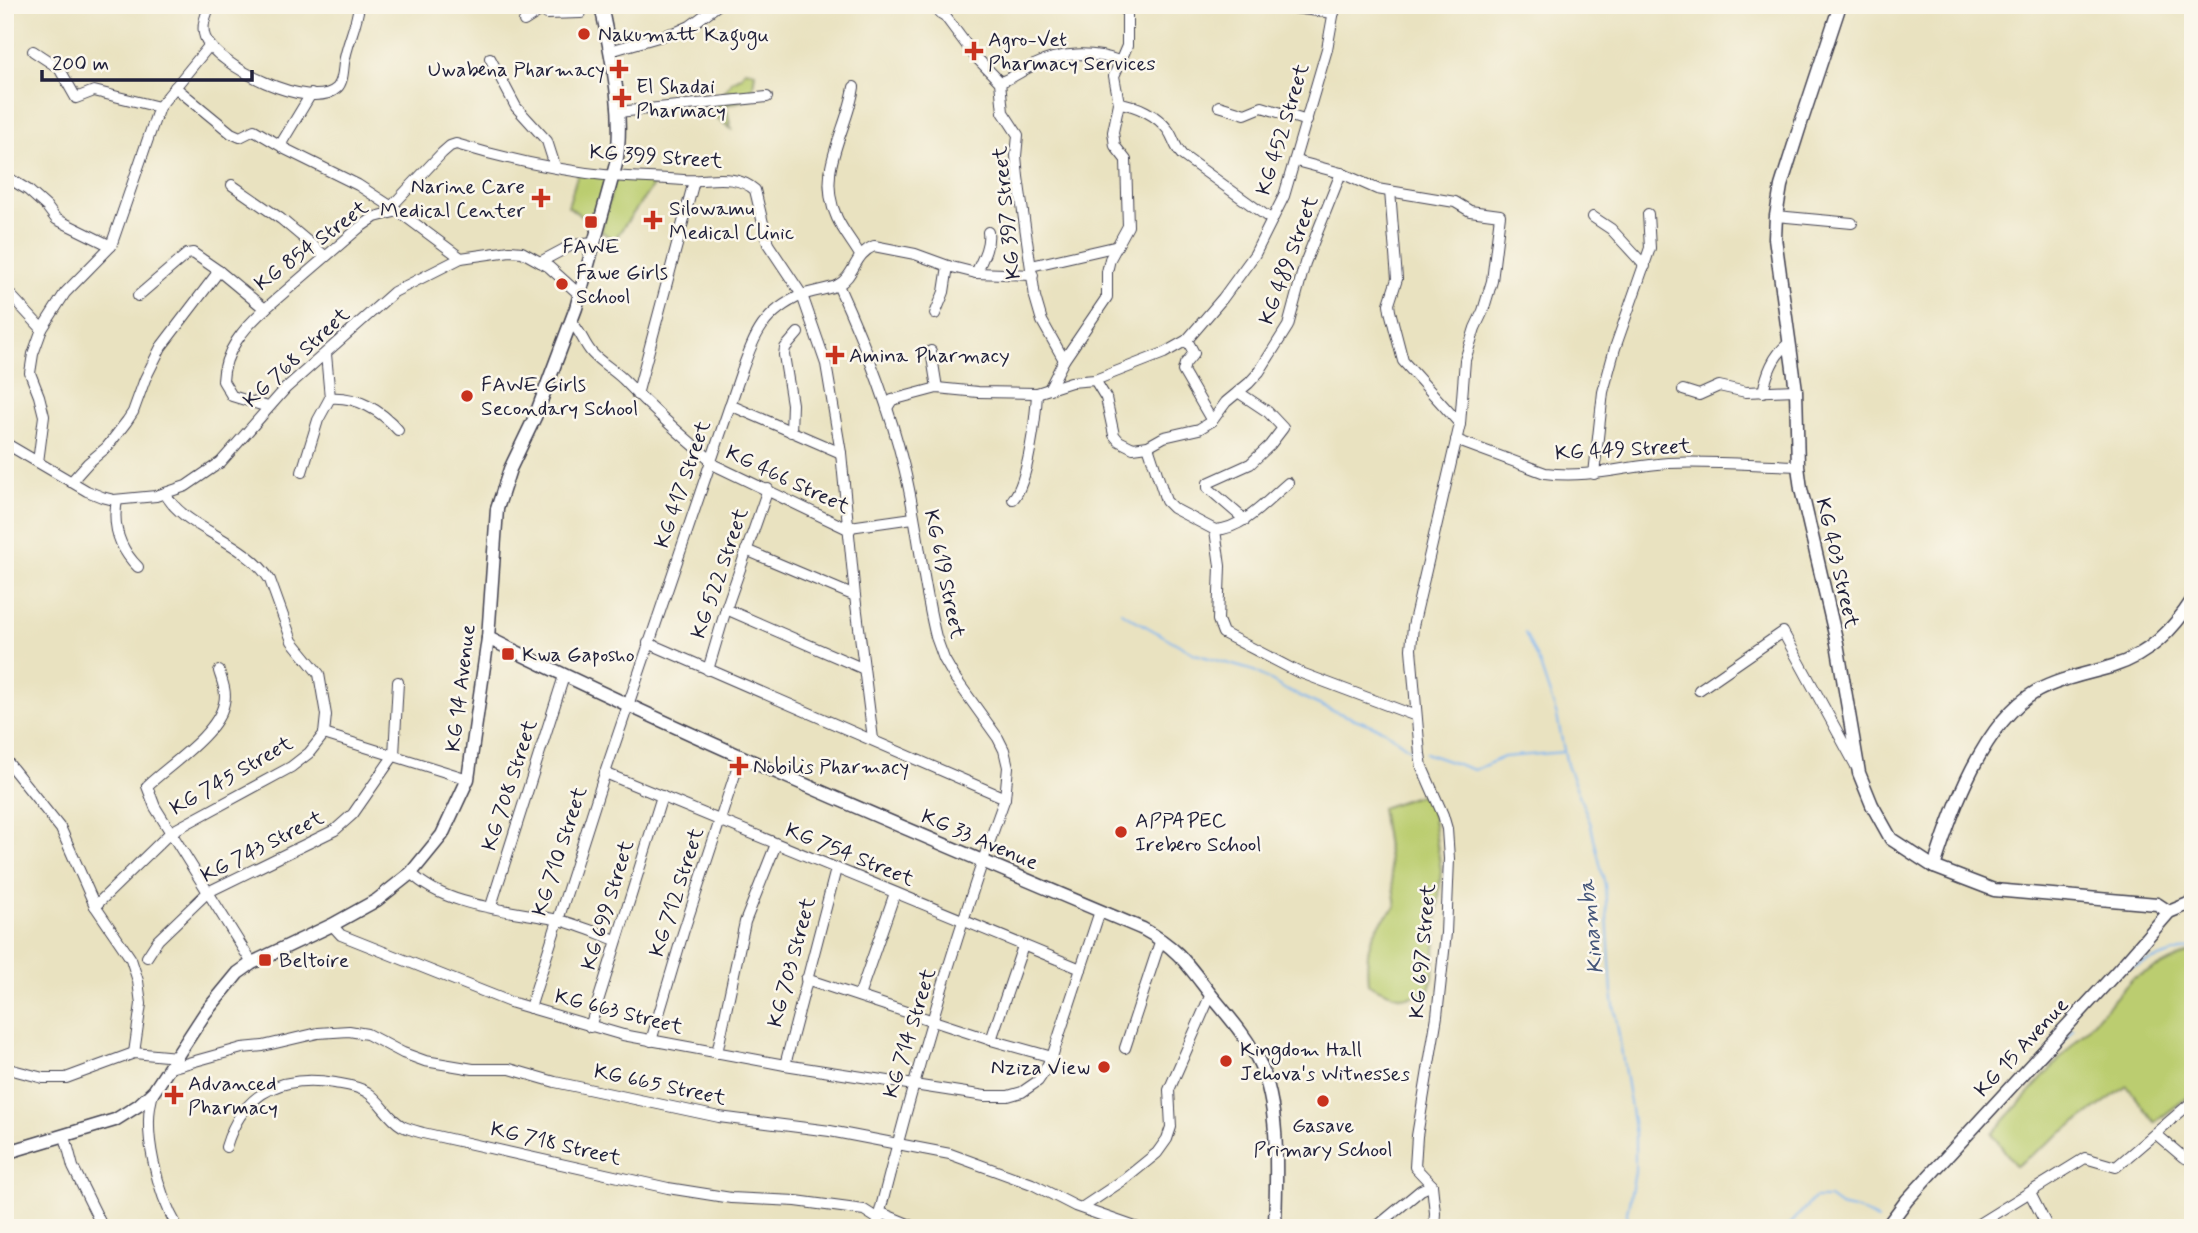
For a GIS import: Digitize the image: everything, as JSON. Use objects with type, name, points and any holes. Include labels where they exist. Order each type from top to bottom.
[{"type":"main road","name":"KG 14 Avenue","points":[[5,1153],[115,1120],[139,1105],[154,1091],[223,989],[252,962],[332,925],[377,900],[411,873],[442,835],[468,779],[488,638],[495,522],[499,501],[571,322],[614,176],[620,142],[618,112],[601,5]]},
{"type":"main road","name":"KG 403 Street","points":[[1840,5],[1782,186],[1775,239],[1796,390],[1798,466],[1810,532],[1820,563],[1837,643],[1859,773],[1872,806],[1891,839],[1934,867],[1994,890],[2157,904],[2169,912]]},
{"type":"main road","points":[[1934,867],[1969,778],[2008,715],[2032,694],[2048,686],[2115,666],[2146,651],[2168,632],[2193,599]]},
{"type":"main road","name":"KG 33 Avenue","points":[[488,638],[628,706],[1161,939],[1186,960],[1249,1043],[1265,1075],[1270,1093],[1275,1155],[1275,1228]]},
{"type":"main road","name":"KG 15 Avenue","points":[[1886,1228],[1948,1154],[2115,975],[2169,912],[2193,902]]},
{"type":"street","points":[[210,5],[204,30],[209,46],[268,85],[311,94],[329,93],[341,82],[345,56],[358,19],[359,5]]},
{"type":"street","points":[[610,51],[679,31],[718,5]]},
{"type":"street","points":[[927,5],[945,16],[974,55],[1000,82],[1054,58],[1091,54],[1119,61]]},
{"type":"street","points":[[1049,389],[1064,360],[1107,297],[1107,272],[1114,247],[1129,221],[1126,160],[1115,146],[1113,132],[1119,103],[1114,76],[1127,46],[1127,5]]},
{"type":"street","points":[[1269,5],[1335,9]]},
{"type":"street","points":[[524,21],[546,7],[547,14],[581,13]]},
{"type":"street","name":"KG 452 Street","points":[[887,408],[892,400],[937,388],[1037,393],[1071,382],[1095,380],[1164,353],[1187,340],[1255,254],[1284,196],[1307,121],[1335,9]]},
{"type":"street","points":[[38,462],[44,416],[40,396],[30,373],[30,365],[42,329],[65,293],[110,246],[159,107],[209,46]]},
{"type":"street","points":[[33,51],[59,68],[76,98],[94,91],[159,107]]},
{"type":"street","points":[[490,58],[516,107],[547,141],[555,166]]},
{"type":"street","name":"KG 397 Street","points":[[1000,82],[1003,112],[1018,138],[1018,177],[1035,297],[1042,321],[1064,360]]},
{"type":"street","points":[[175,87],[232,133],[240,137],[254,130],[358,185],[461,258]]},
{"type":"street","points":[[854,87],[831,160],[830,185],[837,219],[860,255]]},
{"type":"street","points":[[281,146],[311,94]]},
{"type":"street","points":[[618,112],[767,97]]},
{"type":"street","points":[[1119,103],[1140,108],[1152,115],[1169,131],[1174,146],[1182,155],[1272,220]]},
{"type":"street","points":[[1219,106],[1245,114],[1262,107],[1307,121]]},
{"type":"street","name":"KG 399 Street","points":[[395,209],[452,145],[614,176],[694,181],[738,180],[755,190],[768,244],[802,295],[826,364],[841,453],[873,739]]},
{"type":"street","points":[[1215,530],[1220,566],[1218,620],[1223,633],[1297,671],[1416,716],[1411,649],[1413,626],[1460,424],[1465,360],[1488,294],[1500,215],[1470,211],[1455,202],[1377,189],[1341,173],[1296,161]]},
{"type":"street","name":"KG 489 Street","points":[[1148,446],[1164,437],[1199,429],[1212,421],[1259,372],[1289,326],[1306,263],[1341,173]]},
{"type":"street","points":[[5,176],[28,190],[56,219],[110,246]]},
{"type":"street","points":[[637,395],[694,181]]},
{"type":"street","points":[[232,185],[281,219],[325,256]]},
{"type":"street","points":[[1390,191],[1397,279],[1389,304],[1400,356],[1460,424]]},
{"type":"street","name":"KG 854 Street","points":[[138,296],[190,253],[219,271],[265,309],[325,256],[375,217],[395,209]]},
{"type":"street","points":[[1594,474],[1604,392],[1619,335],[1645,266],[1651,241],[1648,214]]},
{"type":"street","points":[[1776,216],[1852,223]]},
{"type":"street","points":[[1593,217],[1611,229],[1645,266]]},
{"type":"street","points":[[976,272],[984,255],[988,232]]},
{"type":"street","points":[[540,262],[572,245],[595,243]]},
{"type":"street","points":[[838,285],[851,272],[860,255],[874,246],[915,254],[948,267],[976,272],[1032,270],[1114,247]]},
{"type":"street","name":"KG 768 Street","points":[[5,443],[102,497],[117,500],[165,494],[197,480],[221,462],[268,407],[394,292],[461,258],[510,251],[522,252],[540,262],[580,295]]},
{"type":"street","points":[[935,314],[944,292],[948,267]]},
{"type":"street","points":[[71,482],[107,447],[127,421],[161,347],[219,271]]},
{"type":"street","name":"KG 417 Street","points":[[628,706],[754,338],[762,324],[781,306],[802,295],[838,285]]},
{"type":"street","name":"KG 619 Street","points":[[838,285],[887,408],[905,469],[936,637],[955,678],[1004,750],[1008,767],[1005,798],[984,861]]},
{"type":"street","points":[[5,289],[42,329]]},
{"type":"street","points":[[265,309],[252,321],[229,352],[223,381],[232,396],[268,407]]},
{"type":"street","name":"KG 466 Street","points":[[571,322],[581,332],[593,354],[710,462],[850,528]]},
{"type":"street","points":[[791,432],[792,404],[783,364],[785,348],[798,333]]},
{"type":"street","points":[[1187,340],[1194,353],[1183,371],[1212,421]]},
{"type":"street","points":[[1763,392],[1771,366],[1788,344]]},
{"type":"street","points":[[931,351],[937,388]]},
{"type":"street","points":[[302,472],[317,421],[330,398],[326,354]]},
{"type":"street","points":[[1095,380],[1106,398],[1114,435],[1133,449],[1148,446],[1166,501],[1173,508],[1220,531],[1245,520],[1288,483]]},
{"type":"street","points":[[1683,390],[1699,395],[1719,386],[1746,392],[1796,390]]},
{"type":"street","points":[[1238,392],[1268,412],[1283,428],[1250,464],[1208,483],[1208,488],[1245,520]]},
{"type":"street","points":[[1013,499],[1023,482],[1036,417],[1037,393]]},
{"type":"street","points":[[330,398],[356,401],[377,410],[398,430]]},
{"type":"street","points":[[730,405],[841,453]]},
{"type":"street","name":"KG 449 Street","points":[[1456,440],[1545,473],[1594,474],[1666,463],[1798,466]]},
{"type":"street","name":"KG 522 Street","points":[[708,670],[726,609],[768,489]]},
{"type":"street","points":[[165,494],[174,509],[237,547],[264,571],[270,580],[292,641],[319,674],[326,715],[324,734],[468,779]]},
{"type":"street","points":[[117,500],[119,539],[138,567]]},
{"type":"street","points":[[850,528],[914,518]]},
{"type":"street","points":[[746,550],[855,596]]},
{"type":"street","points":[[726,609],[864,669]]},
{"type":"street","points":[[1699,690],[1783,632],[1859,773]]},
{"type":"street","points":[[648,643],[1005,798]]},
{"type":"street","points":[[219,671],[225,695],[224,704],[216,720],[207,733],[146,786],[148,794],[252,962]]},
{"type":"street","name":"KG 708 Street","points":[[491,906],[564,676]]},
{"type":"street","points":[[394,755],[398,682]]},
{"type":"street","name":"KG 710 Street","points":[[530,1008],[628,706]]},
{"type":"street","name":"KG 697 Street","points":[[1416,716],[1422,767],[1443,815],[1449,859],[1446,933],[1437,1016],[1417,1136],[1415,1167],[1432,1185],[1434,1228]]},
{"type":"street","name":"KG 745 Street","points":[[95,906],[171,832],[291,767],[309,753],[324,734]]},
{"type":"street","name":"KG 743 Street","points":[[147,957],[158,940],[208,892],[343,824],[394,755]]},
{"type":"street","name":"KG 712 Street","points":[[651,1041],[741,756]]},
{"type":"street","points":[[5,759],[61,829],[95,906],[131,959],[141,1004],[134,1053]]},
{"type":"street","name":"KG 754 Street","points":[[605,773],[1081,969]]},
{"type":"street","name":"KG 699 Street","points":[[590,1027],[662,796]]},
{"type":"street","points":[[717,1053],[745,922],[776,844]]},
{"type":"street","name":"KG 714 Street","points":[[878,1219],[912,1086],[984,861]]},
{"type":"street","name":"KG 703 Street","points":[[785,1065],[836,869]]},
{"type":"street","points":[[411,873],[424,885],[479,906],[491,906],[557,920],[615,940]]},
{"type":"street","points":[[859,996],[895,893]]},
{"type":"street","name":"KG 663 Street","points":[[332,925],[341,935],[530,1008],[590,1027],[785,1065],[912,1086],[1008,1097],[1038,1081],[1052,1057],[1100,911]]},
{"type":"street","points":[[1125,1048],[1161,939]]},
{"type":"street","points":[[991,1040],[1023,946]]},
{"type":"street","points":[[806,979],[991,1040],[1052,1057]]},
{"type":"street","points":[[1083,1207],[1125,1179],[1157,1153],[1167,1139],[1171,1128],[1169,1090],[1211,994]]},
{"type":"street","name":"KG 665 Street","points":[[173,1062],[318,1033],[349,1031],[368,1034],[402,1053],[425,1061],[473,1069],[510,1069],[555,1082],[719,1117],[816,1129],[950,1154],[1032,1184],[1075,1206],[1138,1228]]},
{"type":"street","points":[[5,1068],[43,1078],[66,1078],[134,1053],[173,1062]]},
{"type":"street","name":"KG 718 Street","points":[[226,1147],[240,1115],[262,1093],[287,1083],[322,1081],[357,1087],[383,1105],[400,1124],[423,1133],[668,1188],[731,1198],[796,1201],[864,1210],[878,1219],[884,1214],[918,1228]]},
{"type":"street","points":[[154,1091],[149,1111],[156,1173],[169,1212],[178,1228]]},
{"type":"street","points":[[1972,1228],[2085,1158],[2116,1167],[2193,1101]]},
{"type":"street","points":[[2156,1134],[2183,1157],[2193,1161]]},
{"type":"street","points":[[65,1136],[74,1167],[103,1228]]},
{"type":"street","points":[[1375,1228],[1421,1190],[1432,1185]]},
{"type":"street","points":[[2030,1193],[2048,1228]]},
{"type":"green space","points":[[745,70],[755,72],[752,98],[726,105],[731,129],[710,112],[732,81],[741,77]]},
{"type":"green space","name":"FAWE","points":[[578,173],[611,179],[597,228],[568,206]]},
{"type":"green space","points":[[615,179],[657,180],[614,240],[601,231]]},
{"type":"green space","points":[[1429,792],[1441,870],[1433,977],[1429,990],[1413,996],[1398,996],[1368,984],[1368,950],[1374,932],[1396,906],[1381,808]]},
{"type":"green space","points":[[2193,951],[2193,1093],[2155,1122],[2127,1086],[2016,1166],[1992,1134],[2133,978]]},
{"type":"waterway","points":[[1121,612],[1195,654],[1254,671],[1286,690],[1384,730],[1416,751]]},
{"type":"waterway","name":"Kinamba","points":[[1525,633],[1540,665],[1557,716],[1567,765],[1590,822],[1605,885],[1612,993],[1635,1134],[1635,1172],[1624,1228]]},
{"type":"waterway","points":[[1425,753],[1474,770],[1504,757],[1564,752]]},
{"type":"waterway","points":[[2127,968],[2193,947]]},
{"type":"waterway","points":[[2012,1094],[2044,1064],[2073,1029]]},
{"type":"waterway","points":[[1787,1228],[1814,1198],[1829,1198],[1840,1206],[1858,1210],[1878,1220]]},
{"type":"place","name":"Nakumatt Kagugu","points":[[584,34]]},
{"type":"place","name":"Agro-Vet Pharmacy Services","points":[[974,51]]},
{"type":"place","name":"Uwabena Pharmacy","points":[[619,69]]},
{"type":"place","name":"El Shadai Pharmacy","points":[[622,98]]},
{"type":"place","name":"Narine Care Medical Center","points":[[541,198]]},
{"type":"place","name":"Silowamu Medical Clinic","points":[[653,220]]},
{"type":"place","name":"FAWE","points":[[591,222]]},
{"type":"place","name":"Fawe Girls School","points":[[562,284]]},
{"type":"place","name":"Amina Pharmacy","points":[[835,355]]},
{"type":"place","name":"FAWE Girls Secondary School","points":[[467,396]]},
{"type":"place","name":"Kwa Gaposho","points":[[508,654]]},
{"type":"place","name":"Nobilis Pharmacy","points":[[739,766]]},
{"type":"place","name":"APPAPEC Irebero School","points":[[1121,832]]},
{"type":"place","name":"Beltoire","points":[[265,960]]},
{"type":"place","name":"Kingdom Hall Jehova's Witnesses","points":[[1226,1061]]},
{"type":"place","name":"Nziza View","points":[[1104,1067]]},
{"type":"place","name":"Advanced Pharmacy","points":[[174,1095]]},
{"type":"place","name":"Gasave Primary School","points":[[1323,1101]]}]
